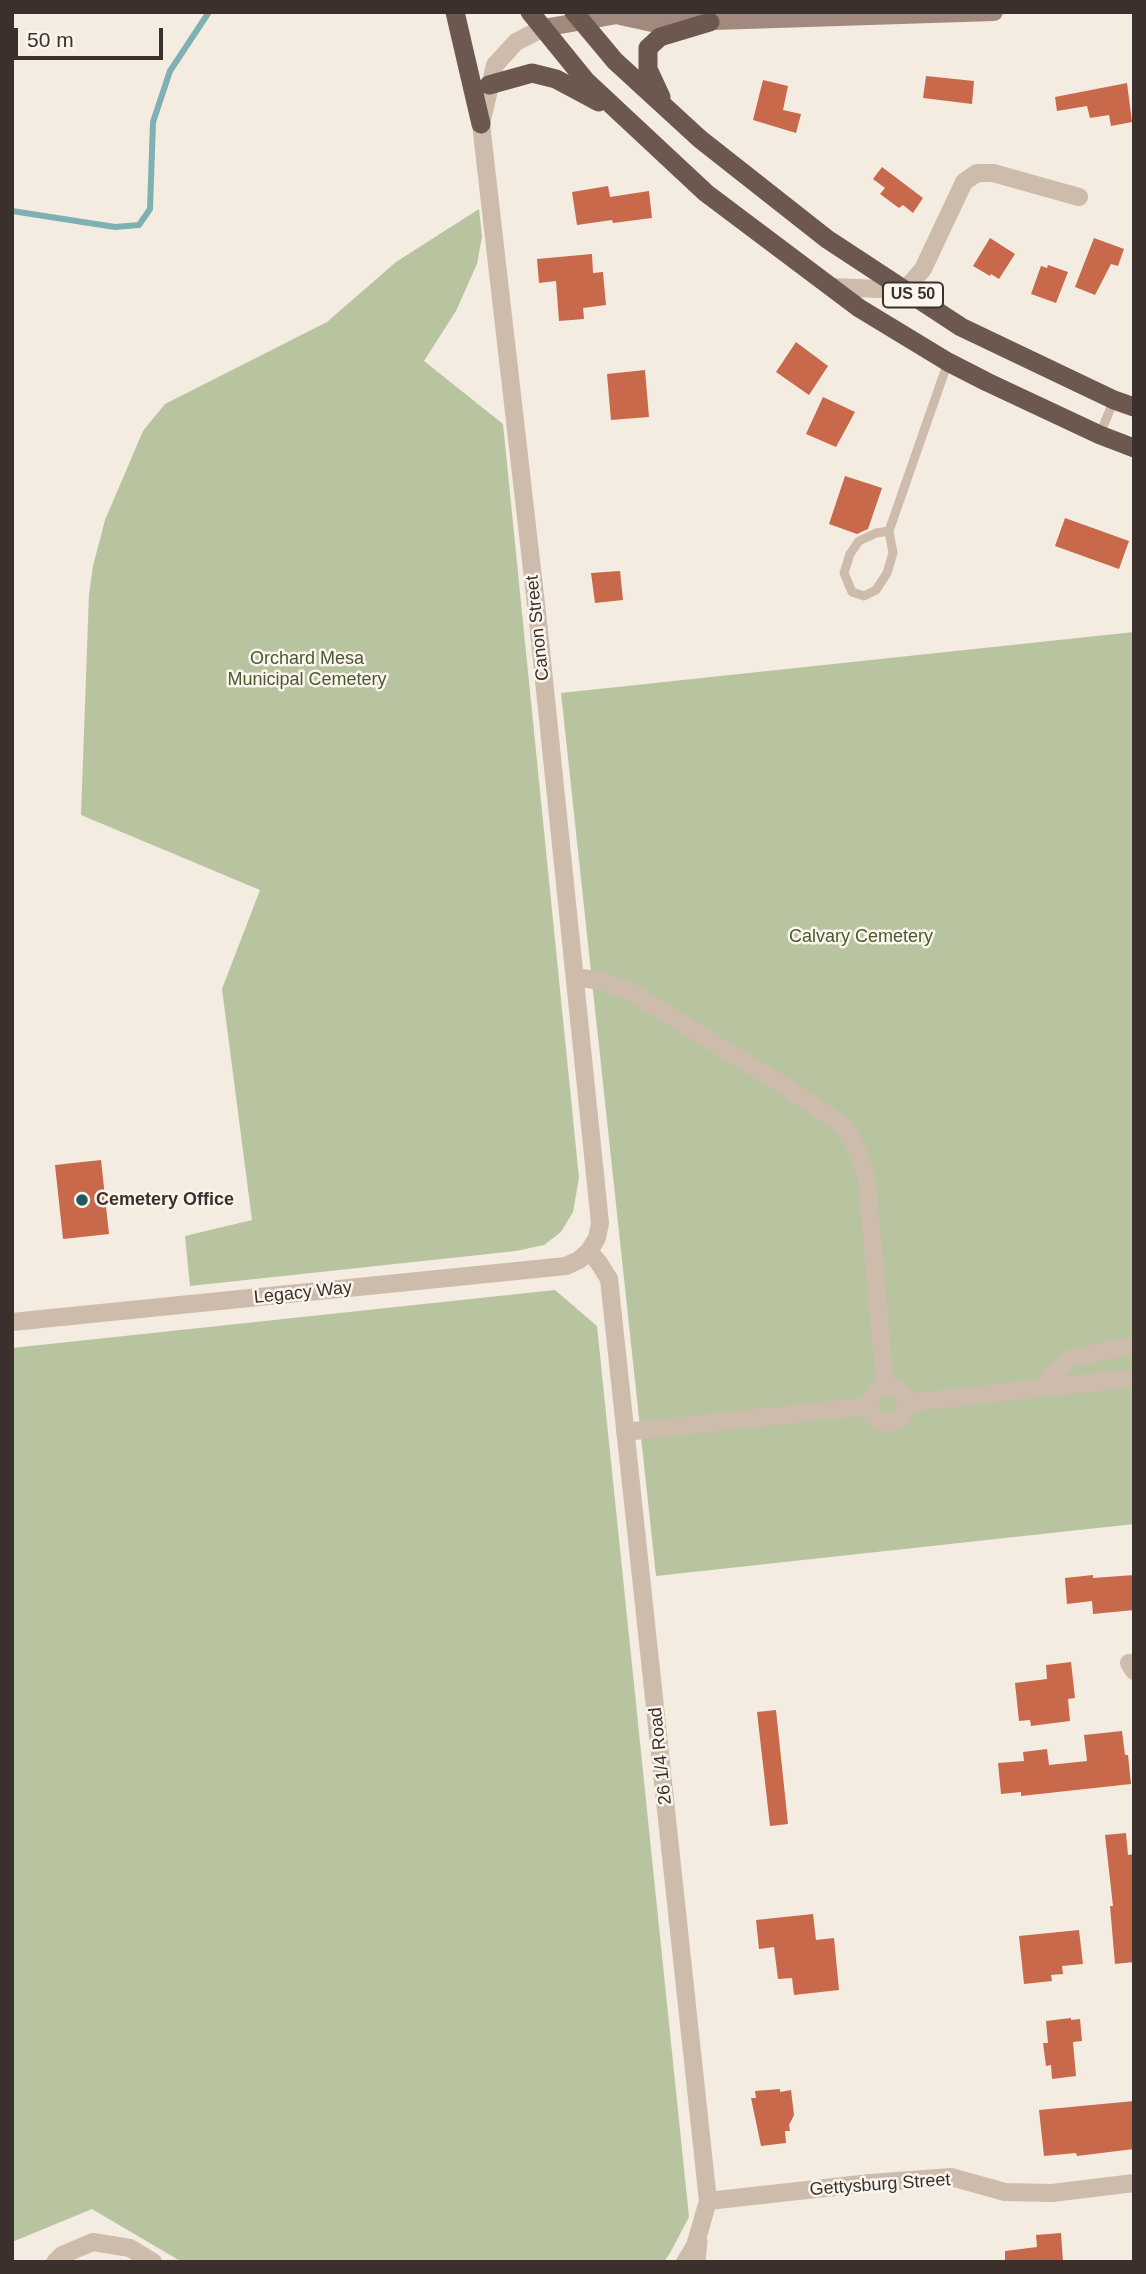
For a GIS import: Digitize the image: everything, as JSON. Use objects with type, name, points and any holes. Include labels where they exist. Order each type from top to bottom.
[{"type":"highway","points":[[455,12],[481,124]]},
{"type":"highway","name":"US 50","points":[[578,17],[615,61],[700,139],[827,240],[961,327],[1134,407]]},
{"type":"highway","name":"US 50","points":[[536,20],[586,81],[706,193],[859,308],[947,362],[1100,435],[1134,448]]},
{"type":"highway","points":[[666,108],[648,69],[648,48],[660,37],[710,22]]},
{"type":"highway","points":[[489,85],[532,73],[556,79],[621,114]]},
{"type":"main road","points":[[536,20],[625,14],[652,23],[710,22],[994,12]]},
{"type":"street","name":"Canon Street","points":[[536,20],[495,65],[481,124],[516,421],[600,1223],[597,1238],[589,1251]]},
{"type":"street","points":[[832,287],[905,290],[923,269],[964,182],[977,173],[993,173],[1079,197]]},
{"type":"street","points":[[575,977],[601,981],[631,992],[789,1088],[845,1127],[857,1149],[867,1179],[885,1387]]},
{"type":"street","name":"Legacy Way","points":[[12,1322],[566,1266],[589,1251]]},
{"type":"street","name":"26 1/4 Road","points":[[589,1251],[609,1279],[708,2201],[695,2246],[685,2262]]},
{"type":"street","points":[[1042,1388],[1071,1357],[1134,1345]]},
{"type":"street","points":[[906,1403],[1134,1378]]},
{"type":"street","points":[[885,1387],[895,1388],[903,1394],[906,1403],[905,1413],[889,1424],[879,1422],[872,1415],[869,1406],[871,1397],[877,1390],[885,1387]]},
{"type":"street","points":[[625,1432],[869,1406]]},
{"type":"street","name":"Gettysburg Street","points":[[708,2201],[951,2177],[1005,2192],[1052,2193],[1134,2183]]},
{"type":"street","points":[[55,2262],[62,2255],[93,2242],[130,2248],[153,2262]]},
{"type":"lane","points":[[889,531],[876,533],[859,541],[850,554],[844,573],[852,592],[864,596],[876,590],[887,573],[893,553],[889,531],[947,362]]},
{"type":"lane","points":[[1100,435],[1114,400]]},
{"type":"lane","points":[[701,2262],[708,2201]]},
{"type":"green space","name":"Orchard Mesa Municipal Cemetery","points":[[479,209],[482,237],[477,264],[456,311],[424,361],[503,424],[579,1178],[573,1212],[561,1232],[544,1245],[516,1251],[190,1286],[185,1236],[252,1220],[222,989],[260,890],[81,815],[89,594],[105,520],[143,431],[165,404],[327,322],[396,262]]},
{"type":"green space","name":"Calvary Cemetery","points":[[1134,632],[1134,1524],[656,1576],[561,693]]},
{"type":"green space","points":[[555,1290],[597,1326],[689,2217],[670,2253],[664,2262],[182,2262],[92,2209],[12,2242],[12,1348]]},
{"type":"building","points":[[926,76],[974,81],[972,104],[923,98]]},
{"type":"building","points":[[763,80],[788,86],[783,110],[801,114],[796,133],[753,120]]},
{"type":"building","points":[[1127,83],[1132,122],[1111,126],[1109,115],[1090,118],[1087,106],[1057,111],[1055,97]]},
{"type":"building","points":[[882,167],[923,198],[913,213],[903,205],[899,208],[880,194],[885,188],[873,179]]},
{"type":"building","points":[[608,186],[610,197],[649,191],[652,218],[577,225],[572,192]]},
{"type":"building","points":[[990,238],[1015,254],[999,279],[973,266]]},
{"type":"building","points":[[1094,238],[1124,249],[1118,266],[1111,264],[1095,295],[1075,287]]},
{"type":"building","points":[[592,254],[593,273],[603,272],[606,305],[583,308],[584,319],[559,321],[556,281],[539,283],[537,259]]},
{"type":"building","points":[[1048,265],[1068,272],[1056,303],[1031,294],[1041,266],[1047,268]]},
{"type":"building","points":[[796,342],[828,366],[809,395],[776,372]]},
{"type":"building","points":[[645,370],[649,417],[611,420],[607,374]]},
{"type":"building","points":[[823,397],[855,412],[836,447],[806,434]]},
{"type":"building","points":[[845,476],[882,488],[868,529],[857,534],[829,524]]},
{"type":"building","points":[[1065,518],[1129,541],[1119,569],[1055,546]]},
{"type":"building","points":[[620,571],[623,600],[595,603],[591,573]]},
{"type":"building","name":"Cemetery Office","points":[[101,1160],[109,1234],[63,1239],[55,1165]]},
{"type":"building","points":[[1093,1575],[1093,1578],[1134,1575],[1134,1610],[1093,1614],[1092,1601],[1067,1604],[1065,1578]]},
{"type":"building","points":[[1071,1662],[1075,1698],[1068,1699],[1070,1721],[1031,1726],[1030,1720],[1019,1721],[1015,1683],[1047,1679],[1046,1665]]},
{"type":"building","points":[[776,1710],[788,1824],[770,1826],[757,1712]]},
{"type":"building","points":[[1122,1731],[1131,1784],[1021,1796],[1021,1792],[1001,1794],[998,1763],[1024,1761],[1023,1752],[1047,1749],[1049,1765],[1087,1761],[1084,1735]]},
{"type":"building","points":[[1126,1833],[1128,1855],[1134,1854],[1134,1962],[1115,1964],[1110,1906],[1113,1906],[1105,1835]]},
{"type":"building","points":[[813,1914],[816,1940],[834,1938],[839,1990],[794,1995],[792,1978],[778,1979],[774,1947],[759,1949],[756,1920]]},
{"type":"building","points":[[1079,1930],[1083,1964],[1062,1966],[1063,1974],[1051,1975],[1052,1981],[1024,1984],[1019,1936]]},
{"type":"building","points":[[1080,2019],[1082,2041],[1073,2042],[1076,2076],[1052,2079],[1051,2065],[1046,2066],[1043,2043],[1048,2043],[1046,2021]]},
{"type":"building","points":[[780,2089],[780,2092],[791,2090],[794,2115],[789,2125],[790,2131],[785,2131],[786,2143],[761,2146],[751,2098],[756,2098],[755,2091]]},
{"type":"building","points":[[1134,2101],[1134,2149],[1077,2156],[1076,2153],[1044,2156],[1039,2110]]},
{"type":"building","points":[[1061,2233],[1063,2262],[1005,2262],[1005,2251],[1037,2247],[1036,2235]]},
{"type":"waterway","points":[[12,211],[115,227],[139,225],[150,209],[153,122],[170,71],[209,12]]},
{"type":"place","name":"Cemetery Office","points":[[82,1200]]}]
